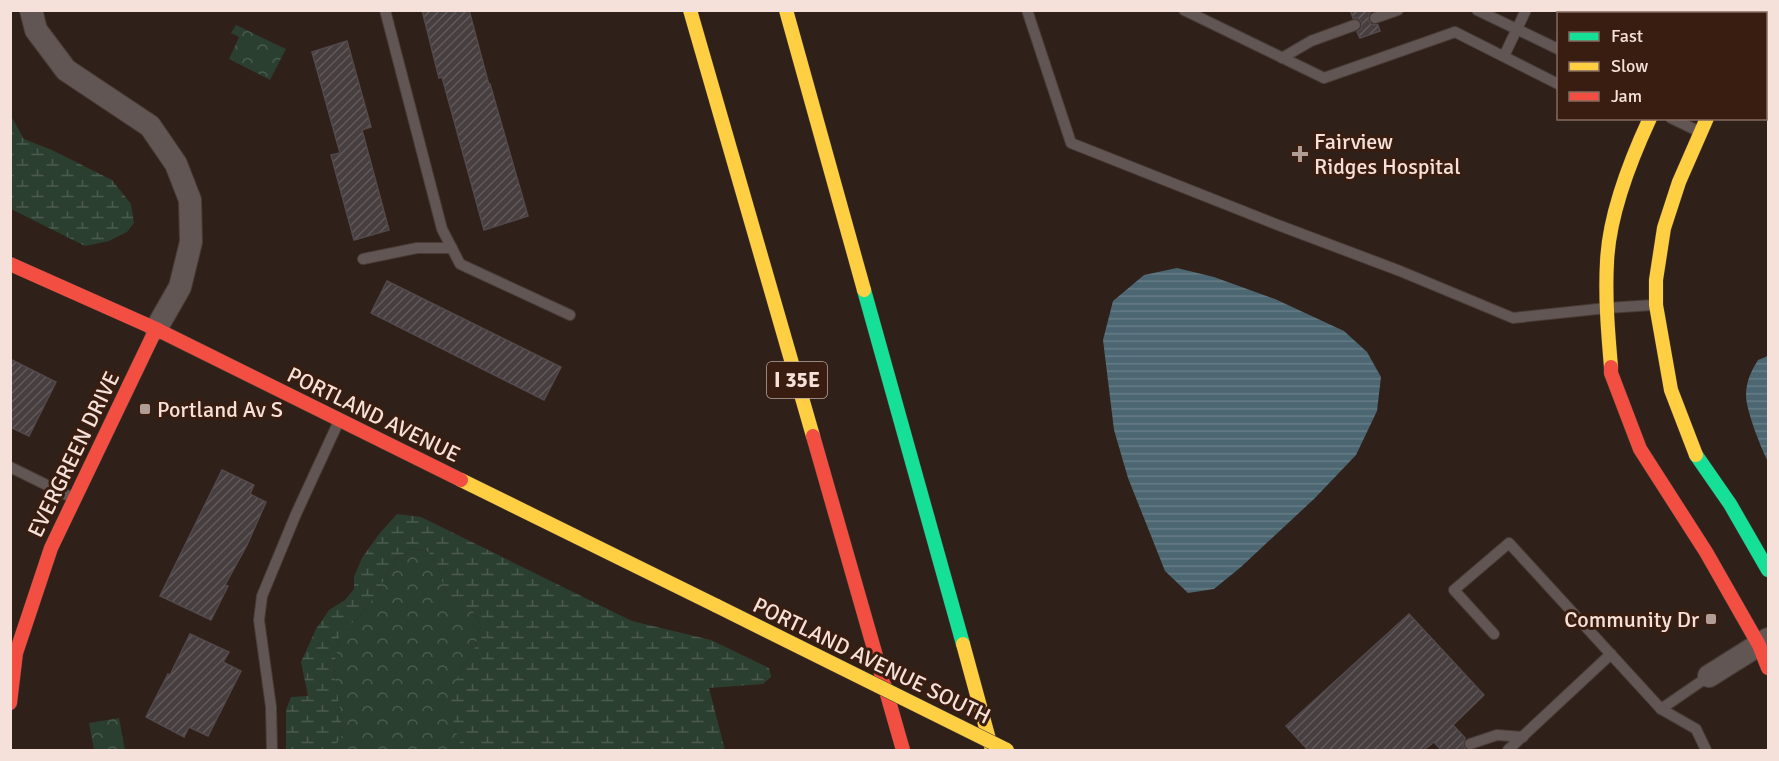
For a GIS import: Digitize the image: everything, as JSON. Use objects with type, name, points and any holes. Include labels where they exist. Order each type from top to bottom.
[{"type":"main road","name":"I 35E","points":[[690,10],[903,750]]},
{"type":"main road","points":[[786,10],[992,750]]},
{"type":"main road","points":[[1649,120],[1634,152],[1616,207],[1607,260],[1611,373],[1640,449],[1764,642],[1768,668]]},
{"type":"main road","points":[[1706,120],[1679,182],[1664,228],[1656,280],[1656,305],[1671,390],[1696,454],[1730,504],[1768,570]]},
{"type":"main road","name":"PORTLAND AVENUE","points":[[10,264],[156,329],[717,606]]},
{"type":"main road","name":"EVERGREEN DRIVE","points":[[10,703],[16,653],[51,548],[156,329]]},
{"type":"main road","name":"PORTLAND AVENUE SOUTH","points":[[717,606],[1007,750]]},
{"type":"street","points":[[31,10],[36,30],[66,70],[150,126],[176,164],[190,200],[192,242],[180,287],[156,329]]},
{"type":"street","points":[[1709,676],[1764,642]]},
{"type":"lane","points":[[385,10],[442,229],[460,264],[570,315]]},
{"type":"lane","points":[[1027,10],[1071,143],[1400,271],[1513,318],[1656,305]]},
{"type":"lane","points":[[1184,10],[1324,78],[1455,32],[1557,83]]},
{"type":"lane","points":[[1375,18],[1398,10]]},
{"type":"lane","points":[[1477,10],[1557,49]]},
{"type":"lane","points":[[1504,56],[1526,10]]},
{"type":"lane","points":[[1282,58],[1311,41],[1355,25]]},
{"type":"lane","points":[[1675,120],[1700,132]]},
{"type":"lane","points":[[363,259],[417,248],[452,248]]},
{"type":"lane","points":[[272,750],[272,707],[259,620],[262,596],[296,514],[340,420]]},
{"type":"lane","points":[[10,466],[74,498]]},
{"type":"lane","points":[[1494,634],[1454,590],[1509,543],[1661,709],[1696,729],[1706,750]]},
{"type":"lane","points":[[1508,750],[1611,654]]},
{"type":"lane","points":[[1661,709],[1709,676]]},
{"type":"lane","points":[[1470,744],[1497,735],[1523,737]]},
{"type":"green space","points":[[236,25],[286,49],[270,80],[229,59],[239,37],[231,33]]},
{"type":"green space","points":[[10,114],[24,139],[52,150],[112,180],[131,204],[134,223],[127,232],[109,241],[85,246],[11,209]]},
{"type":"green space","points":[[397,514],[421,517],[632,621],[711,640],[769,668],[771,677],[763,684],[709,688],[725,750],[462,750],[449,700],[458,676],[474,650],[481,626],[472,609],[451,603],[445,592],[438,565],[428,552],[412,548],[395,560],[377,593],[358,618],[340,632],[334,668],[343,734],[333,749],[286,750],[286,710],[291,697],[308,696],[301,662],[316,629],[329,610],[345,600],[354,589],[354,577],[362,558]]},
{"type":"green space","points":[[412,548],[428,552],[438,565],[445,592],[472,609],[481,626],[474,650],[458,676],[455,728],[462,750],[331,750],[343,734],[334,668],[340,631],[358,618],[377,593],[395,560]]},
{"type":"green space","points":[[119,718],[125,750],[94,750],[89,723]]},
{"type":"water","points":[[1177,268],[1214,277],[1275,299],[1344,331],[1367,352],[1381,377],[1377,411],[1356,455],[1315,498],[1241,567],[1214,589],[1188,593],[1165,571],[1128,478],[1114,430],[1103,340],[1113,301],[1144,275]]},
{"type":"water","points":[[1768,356],[1768,462],[1751,420],[1746,395],[1748,381],[1755,364],[1758,360]]},
{"type":"building","points":[[422,10],[469,10],[528,216],[484,230],[442,77],[439,78]]},
{"type":"building","points":[[1350,10],[1372,10],[1368,20],[1371,24],[1378,25],[1380,31],[1360,38],[1357,32],[1361,29],[1362,23],[1359,19],[1353,18]]},
{"type":"building","points":[[347,41],[371,127],[362,130],[389,230],[354,240],[331,155],[340,153],[312,52]]},
{"type":"building","points":[[387,281],[561,367],[544,400],[371,313]]},
{"type":"building","points":[[10,359],[56,382],[29,436],[10,427]]},
{"type":"building","points":[[222,470],[254,485],[250,494],[266,502],[247,545],[225,585],[228,586],[211,620],[160,596]]},
{"type":"building","points":[[1409,614],[1484,695],[1453,725],[1465,738],[1463,746],[1467,750],[1441,750],[1434,742],[1424,750],[1308,750],[1286,726]]},
{"type":"building","points":[[190,634],[229,652],[223,662],[241,671],[208,736],[189,727],[184,737],[146,717]]},
{"type":"traffic: fast","points":[[864,290],[963,644]]},
{"type":"traffic: fast","points":[[1696,455],[1730,504],[1768,570]]},
{"type":"traffic: slow","points":[[690,10],[813,436]]},
{"type":"traffic: slow","points":[[786,10],[864,290]]},
{"type":"traffic: slow","points":[[1611,367],[1606,275],[1609,244],[1622,188],[1649,120]]},
{"type":"traffic: slow","points":[[1696,455],[1671,390],[1656,305],[1656,280],[1664,228],[1679,182],[1706,120]]},
{"type":"traffic: slow","points":[[461,480],[717,606]]},
{"type":"traffic: slow","points":[[717,606],[1007,750]]},
{"type":"traffic: slow","points":[[963,644],[992,750]]},
{"type":"traffic: jam","points":[[10,264],[156,329],[461,480]]},
{"type":"traffic: jam","points":[[10,703],[16,653],[51,548],[156,329]]},
{"type":"traffic: jam","points":[[1611,367],[1611,373],[1640,449],[1706,552],[1759,645],[1768,668]]},
{"type":"traffic: jam","points":[[813,436],[903,750]]},
{"type":"place","name":"Fairview Ridges Hospital","points":[[1300,154]]},
{"type":"place","name":"Portland Av S","points":[[145,409]]},
{"type":"place","name":"Community Dr","points":[[1711,619]]}]
